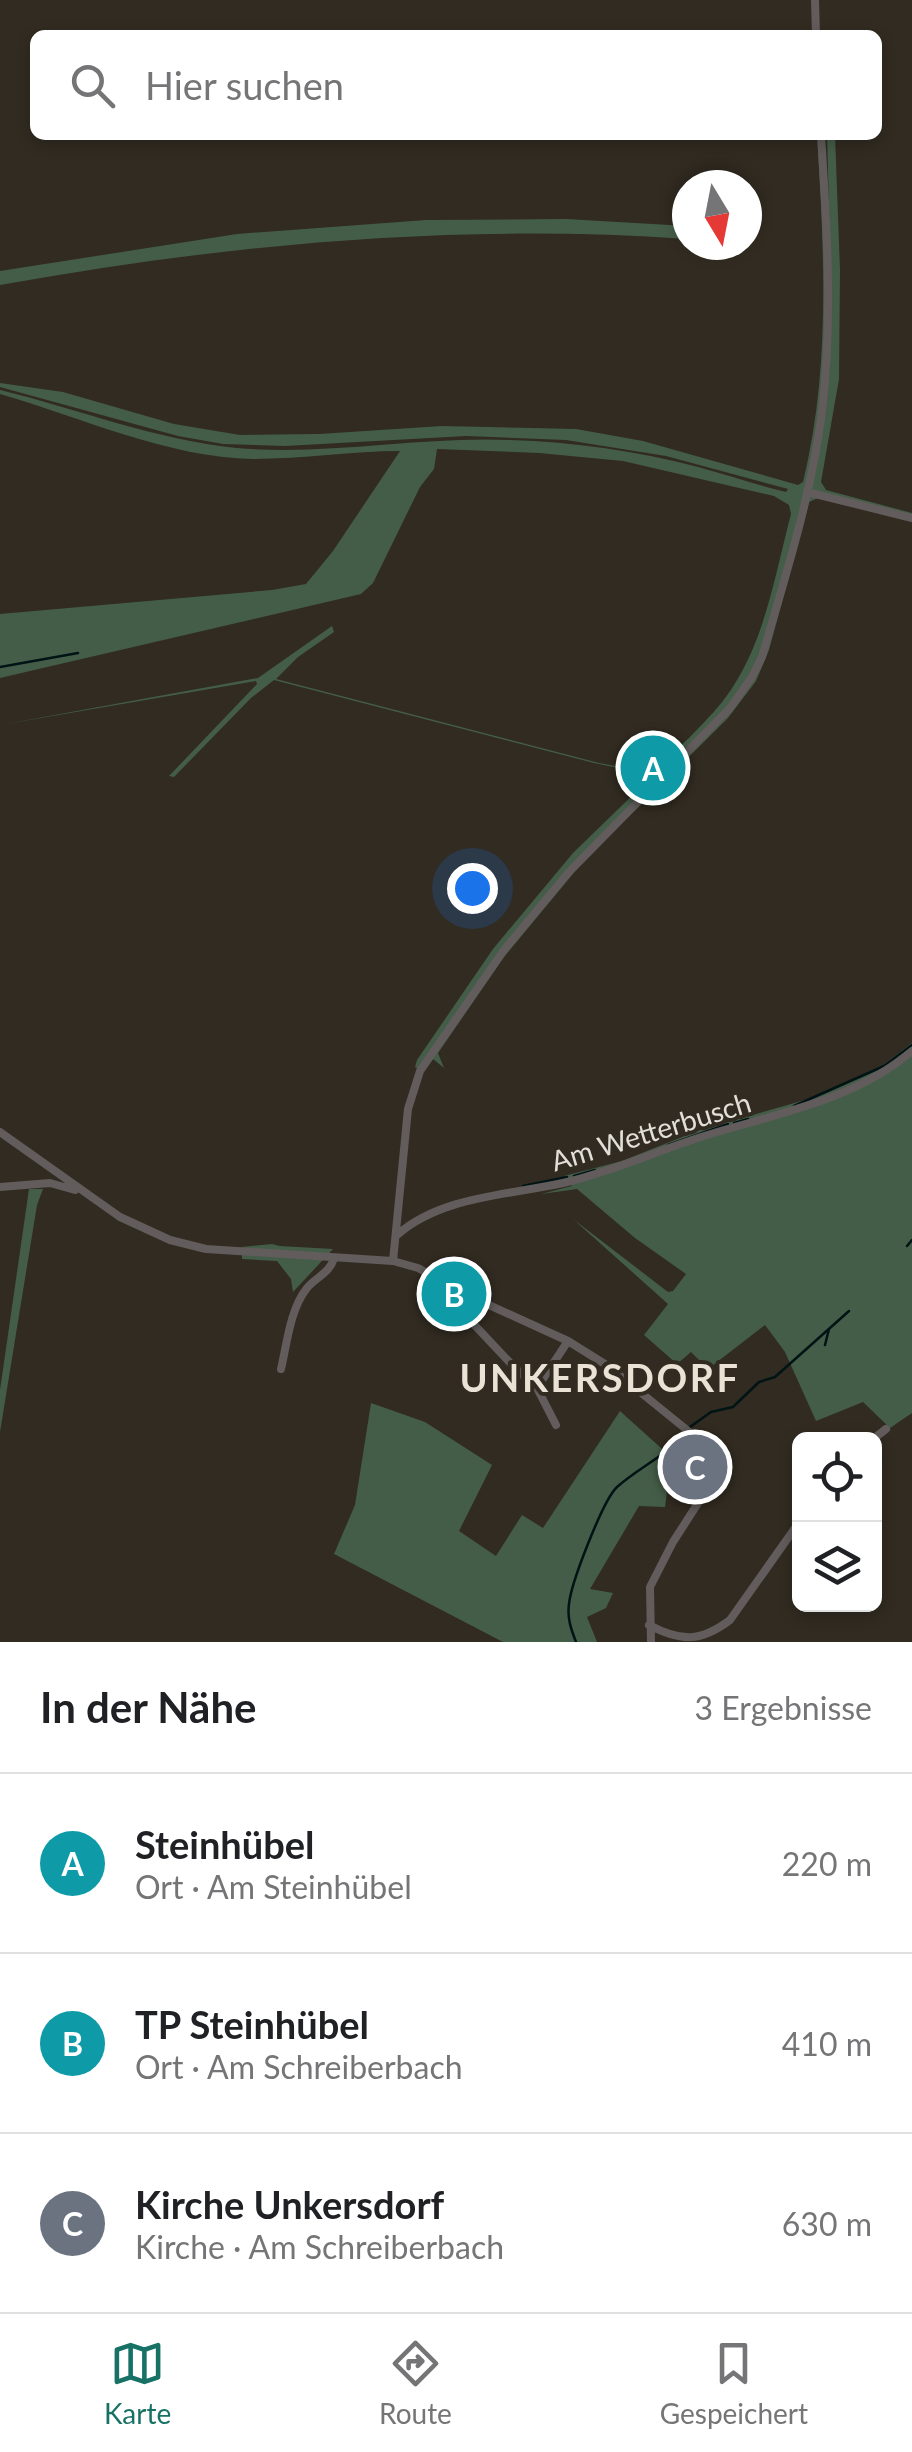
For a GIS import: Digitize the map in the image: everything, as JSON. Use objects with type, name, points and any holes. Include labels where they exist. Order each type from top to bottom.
[{"type":"street","points":[[814,0],[816,30]]},
{"type":"street","points":[[393,1261],[408,1109],[420,1071],[504,950],[592,845],[662,781],[742,694],[762,657],[806,492],[822,412],[827,238],[821,140]]},
{"type":"street","points":[[806,492],[912,518]]},
{"type":"street","name":"Am Wetterbusch","points":[[397,1236],[427,1217],[486,1197],[592,1177],[712,1134],[790,1113],[881,1073],[912,1051]]},
{"type":"street","points":[[0,1132],[120,1217],[170,1240],[247,1254],[393,1261],[418,1268],[568,1340],[608,1366],[713,1452],[718,1472],[654,1578],[649,1595],[651,1642]]},
{"type":"street","points":[[50,1184],[54,1172]]},
{"type":"street","points":[[0,1187],[50,1184],[80,1191]]},
{"type":"street","points":[[281,1369],[296,1308],[305,1290],[332,1266],[330,1257]]},
{"type":"street","points":[[434,1279],[537,1388],[556,1425]]},
{"type":"street","points":[[469,1317],[478,1300]]},
{"type":"street","points":[[537,1388],[568,1340]]},
{"type":"street","points":[[882,1432],[886,1429]]},
{"type":"street","points":[[649,1625],[674,1641],[696,1641],[719,1630],[799,1522]]},
{"type":"green space","points":[[817,140],[831,274],[827,140],[835,140],[839,379],[821,482],[826,490],[912,513],[912,521],[818,498],[809,502],[769,650],[756,681],[728,718],[581,864],[504,957],[438,1053],[444,1068],[433,1059],[422,1072],[415,1067],[493,949],[573,853],[643,785],[647,774],[594,763],[274,680],[251,698],[174,777],[169,776],[256,681],[0,725],[258,678],[332,626],[334,632],[298,657],[276,679],[599,763],[644,771],[694,733],[726,696],[753,648],[771,596],[791,514],[789,505],[774,496],[623,461],[437,449],[434,469],[420,487],[373,583],[361,594],[0,678],[0,614],[306,584],[333,551],[400,451],[271,459],[221,457],[125,435],[0,394],[0,390],[147,431],[237,448],[305,450],[476,440],[558,443],[652,456],[786,492],[788,489],[666,456],[566,440],[466,436],[285,446],[223,444],[178,436],[0,387],[0,383],[63,392],[174,424],[240,435],[442,426],[576,429],[643,441],[798,485],[803,482],[818,396],[823,265]]},
{"type":"green space","points":[[566,219],[672,225],[672,238],[514,234],[342,241],[171,258],[0,285],[0,271],[237,234],[426,220]]},
{"type":"green space","points":[[912,1043],[912,1413],[890,1428],[863,1402],[816,1421],[785,1352],[765,1325],[708,1369],[691,1352],[677,1364],[644,1335],[668,1304],[573,1219],[668,1292],[686,1274],[577,1189],[541,1194],[572,1186],[564,1176],[622,1161],[697,1131],[812,1098],[883,1065]]},
{"type":"green space","points":[[29,1189],[43,1189],[37,1205],[0,1432],[0,1390]]},
{"type":"green space","points":[[272,1244],[333,1249],[293,1292],[291,1279],[277,1261],[242,1259],[242,1247]]},
{"type":"green space","points":[[371,1403],[425,1422],[492,1465],[459,1531],[496,1556],[522,1515],[543,1528],[620,1411],[671,1457],[677,1448],[697,1444],[711,1458],[714,1469],[694,1489],[693,1485],[674,1485],[669,1476],[665,1507],[639,1506],[590,1589],[613,1593],[606,1608],[587,1617],[597,1642],[503,1642],[334,1554],[355,1505]]},
{"type":"waterway","points":[[0,667],[78,653]]},
{"type":"waterway","points":[[794,1106],[884,1066],[912,1045]]},
{"type":"waterway","points":[[734,1123],[748,1119]]},
{"type":"waterway","points":[[668,1145],[728,1124]]},
{"type":"waterway","points":[[574,1176],[595,1170]]},
{"type":"waterway","points":[[523,1186],[567,1177]]},
{"type":"waterway","points":[[907,1246],[912,1240]]},
{"type":"waterway","points":[[734,1406],[759,1382],[775,1377],[849,1311]]},
{"type":"waterway","points":[[825,1345],[829,1329]]},
{"type":"waterway","points":[[690,1427],[711,1412],[733,1407]]},
{"type":"waterway","points":[[576,1642],[569,1619],[571,1593],[604,1508],[617,1487],[685,1434]]},
{"type":"place","name":"Steinhübel","points":[[653,768]]},
{"type":"place","name":"TP Steinhübel","points":[[454,1294]]},
{"type":"place","name":"Kirche Unkersdorf","points":[[695,1467]]},
{"type":"district","name":"UNKERSDORF","points":[[600,1379]]}]
